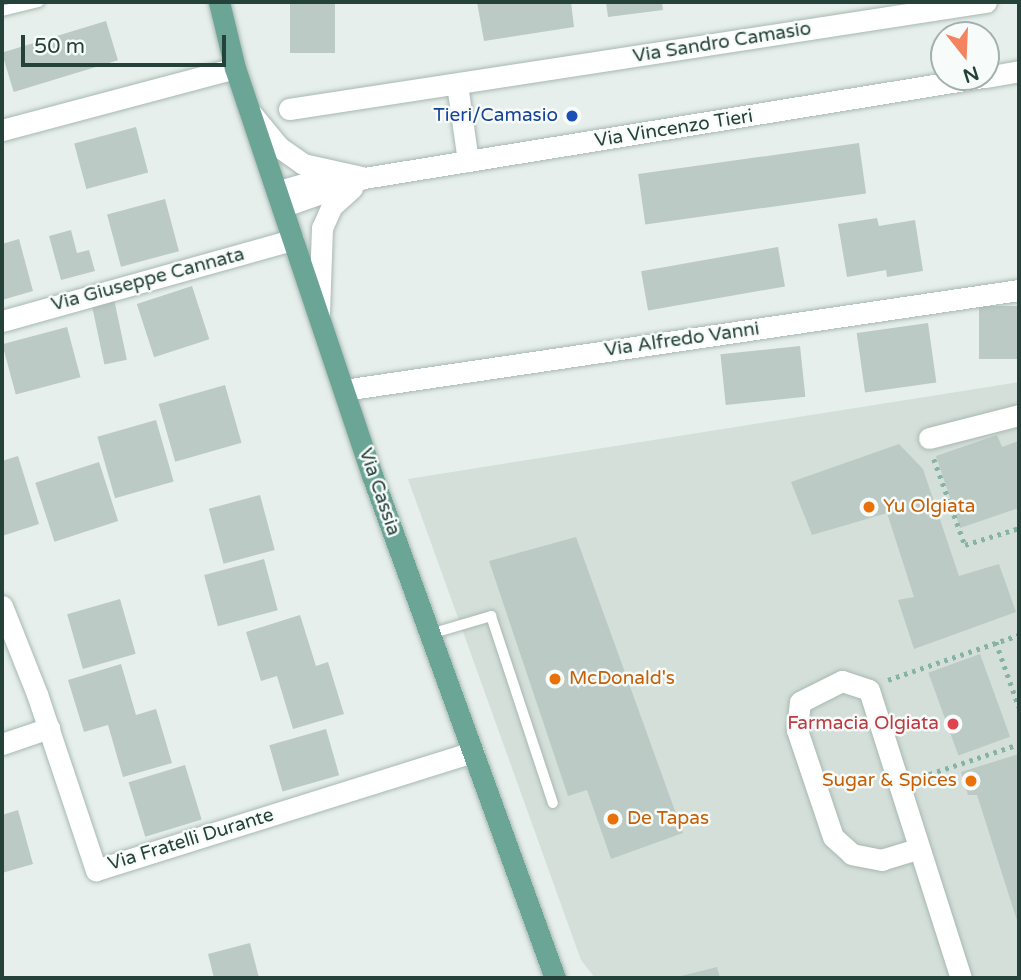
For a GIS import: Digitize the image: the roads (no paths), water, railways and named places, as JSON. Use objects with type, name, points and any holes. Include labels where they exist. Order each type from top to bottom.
[{"type":"main road","name":"Via Cassia","points":[[219,2],[235,68],[344,390],[555,978]]},
{"type":"street","name":"Via Sandro Camasio","points":[[289,109],[986,2]]},
{"type":"street","points":[[2,130],[235,68]]},
{"type":"street","name":"Via Vincenzo Tieri","points":[[1000,74],[1019,71]]},
{"type":"street","points":[[457,83],[468,161]]},
{"type":"street","name":"Via Vincenzo Tieri","points":[[281,198],[364,178],[930,86]]},
{"type":"street","name":"Via Vincenzo Tieri","points":[[250,112],[279,147],[303,164],[336,174],[364,178]]},
{"type":"street","name":"Via Vincenzo Tieri","points":[[281,198],[336,174]]},
{"type":"street","points":[[319,316],[322,228],[332,206],[364,178]]},
{"type":"street","name":"Via Giuseppe Cannata","points":[[2,321],[293,240]]},
{"type":"street","name":"Via Alfredo Vanni","points":[[344,390],[1019,290]]},
{"type":"street","points":[[929,438],[1019,415]]},
{"type":"street","name":"Via Fratelli Durante","points":[[2,606],[49,728],[96,870],[473,752]]},
{"type":"street","points":[[918,849],[882,860],[852,854],[833,837],[797,730],[800,702],[842,681],[869,690],[961,978]]},
{"type":"street","points":[[2,744],[49,728]]},
{"type":"street","points":[[542,943],[563,978]]},
{"type":"lane","points":[[2,11],[39,2]]},
{"type":"lane","points":[[430,634],[491,616],[553,803]]},
{"type":"place","name":"Tieri/Camasio","points":[[572,116]]},
{"type":"place","name":"Yu Olgiata","points":[[869,507]]},
{"type":"place","name":"McDonald's","points":[[555,679]]},
{"type":"place","name":"Farmacia Olgiata","points":[[953,724]]},
{"type":"place","name":"Sugar & Spices","points":[[971,781]]},
{"type":"place","name":"De Tapas","points":[[613,819]]}]
